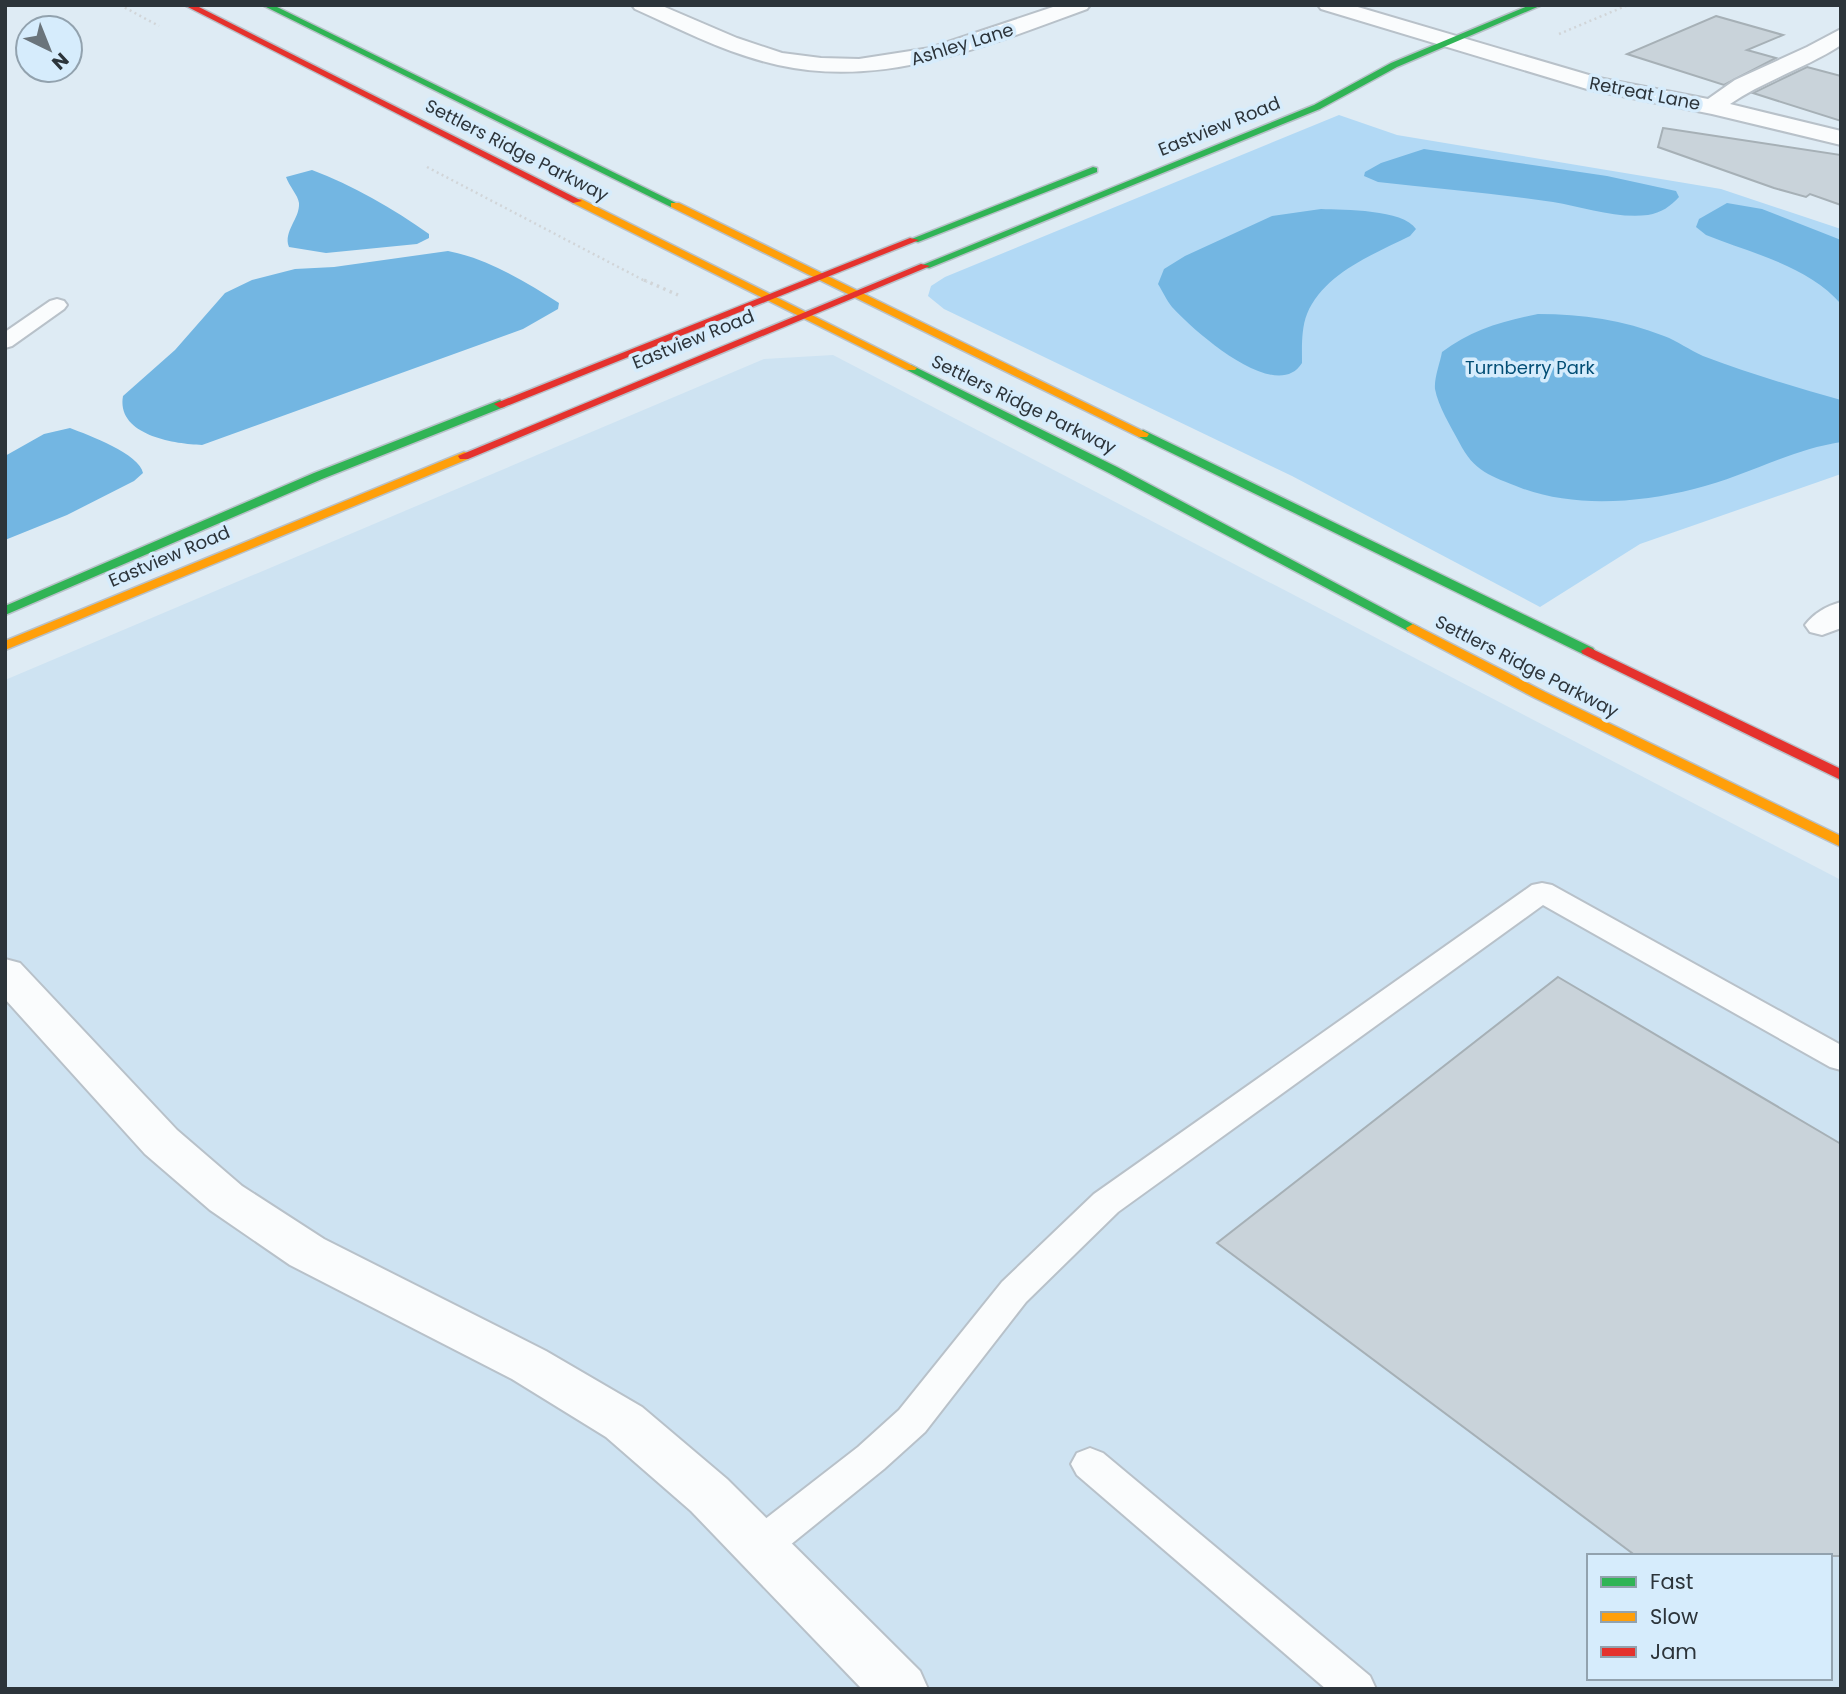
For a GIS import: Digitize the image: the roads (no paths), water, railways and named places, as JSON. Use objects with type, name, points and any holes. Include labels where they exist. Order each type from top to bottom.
[{"type":"street","name":"Settlers Ridge Parkway","points":[[188,5],[1126,477],[1540,695],[1841,842]]},
{"type":"street","name":"Settlers Ridge Parkway","points":[[266,5],[1841,775]]},
{"type":"street","name":"Ashley Lane","points":[[642,5],[770,56],[842,67],[887,65],[923,58],[1080,5]]},
{"type":"street","name":"Retreat Lane","points":[[1328,5],[1595,84],[1712,107],[1841,138]]},
{"type":"street","name":"Eastview Road","points":[[5,646],[803,315],[1306,111],[1394,65],[1538,5]]},
{"type":"street","points":[[1712,107],[1743,85],[1815,52],[1841,35]]},
{"type":"street","name":"Eastview Road","points":[[1328,83],[1394,65]]},
{"type":"street","name":"Eastview Road","points":[[5,611],[318,476],[1108,164]]},
{"type":"street","points":[[5,973],[160,1142],[226,1198],[307,1252],[529,1365],[624,1422],[709,1494],[900,1689]]},
{"type":"lane","points":[[5,342],[57,305]]},
{"type":"lane","points":[[760,1546],[872,1458],[912,1421],[1014,1292],[1107,1203],[1542,892],[1841,1059]]},
{"type":"lane","points":[[1090,1464],[1356,1689]]},
{"type":"park label","name":"Turnberry Park","points":[[1530,367]]}]
